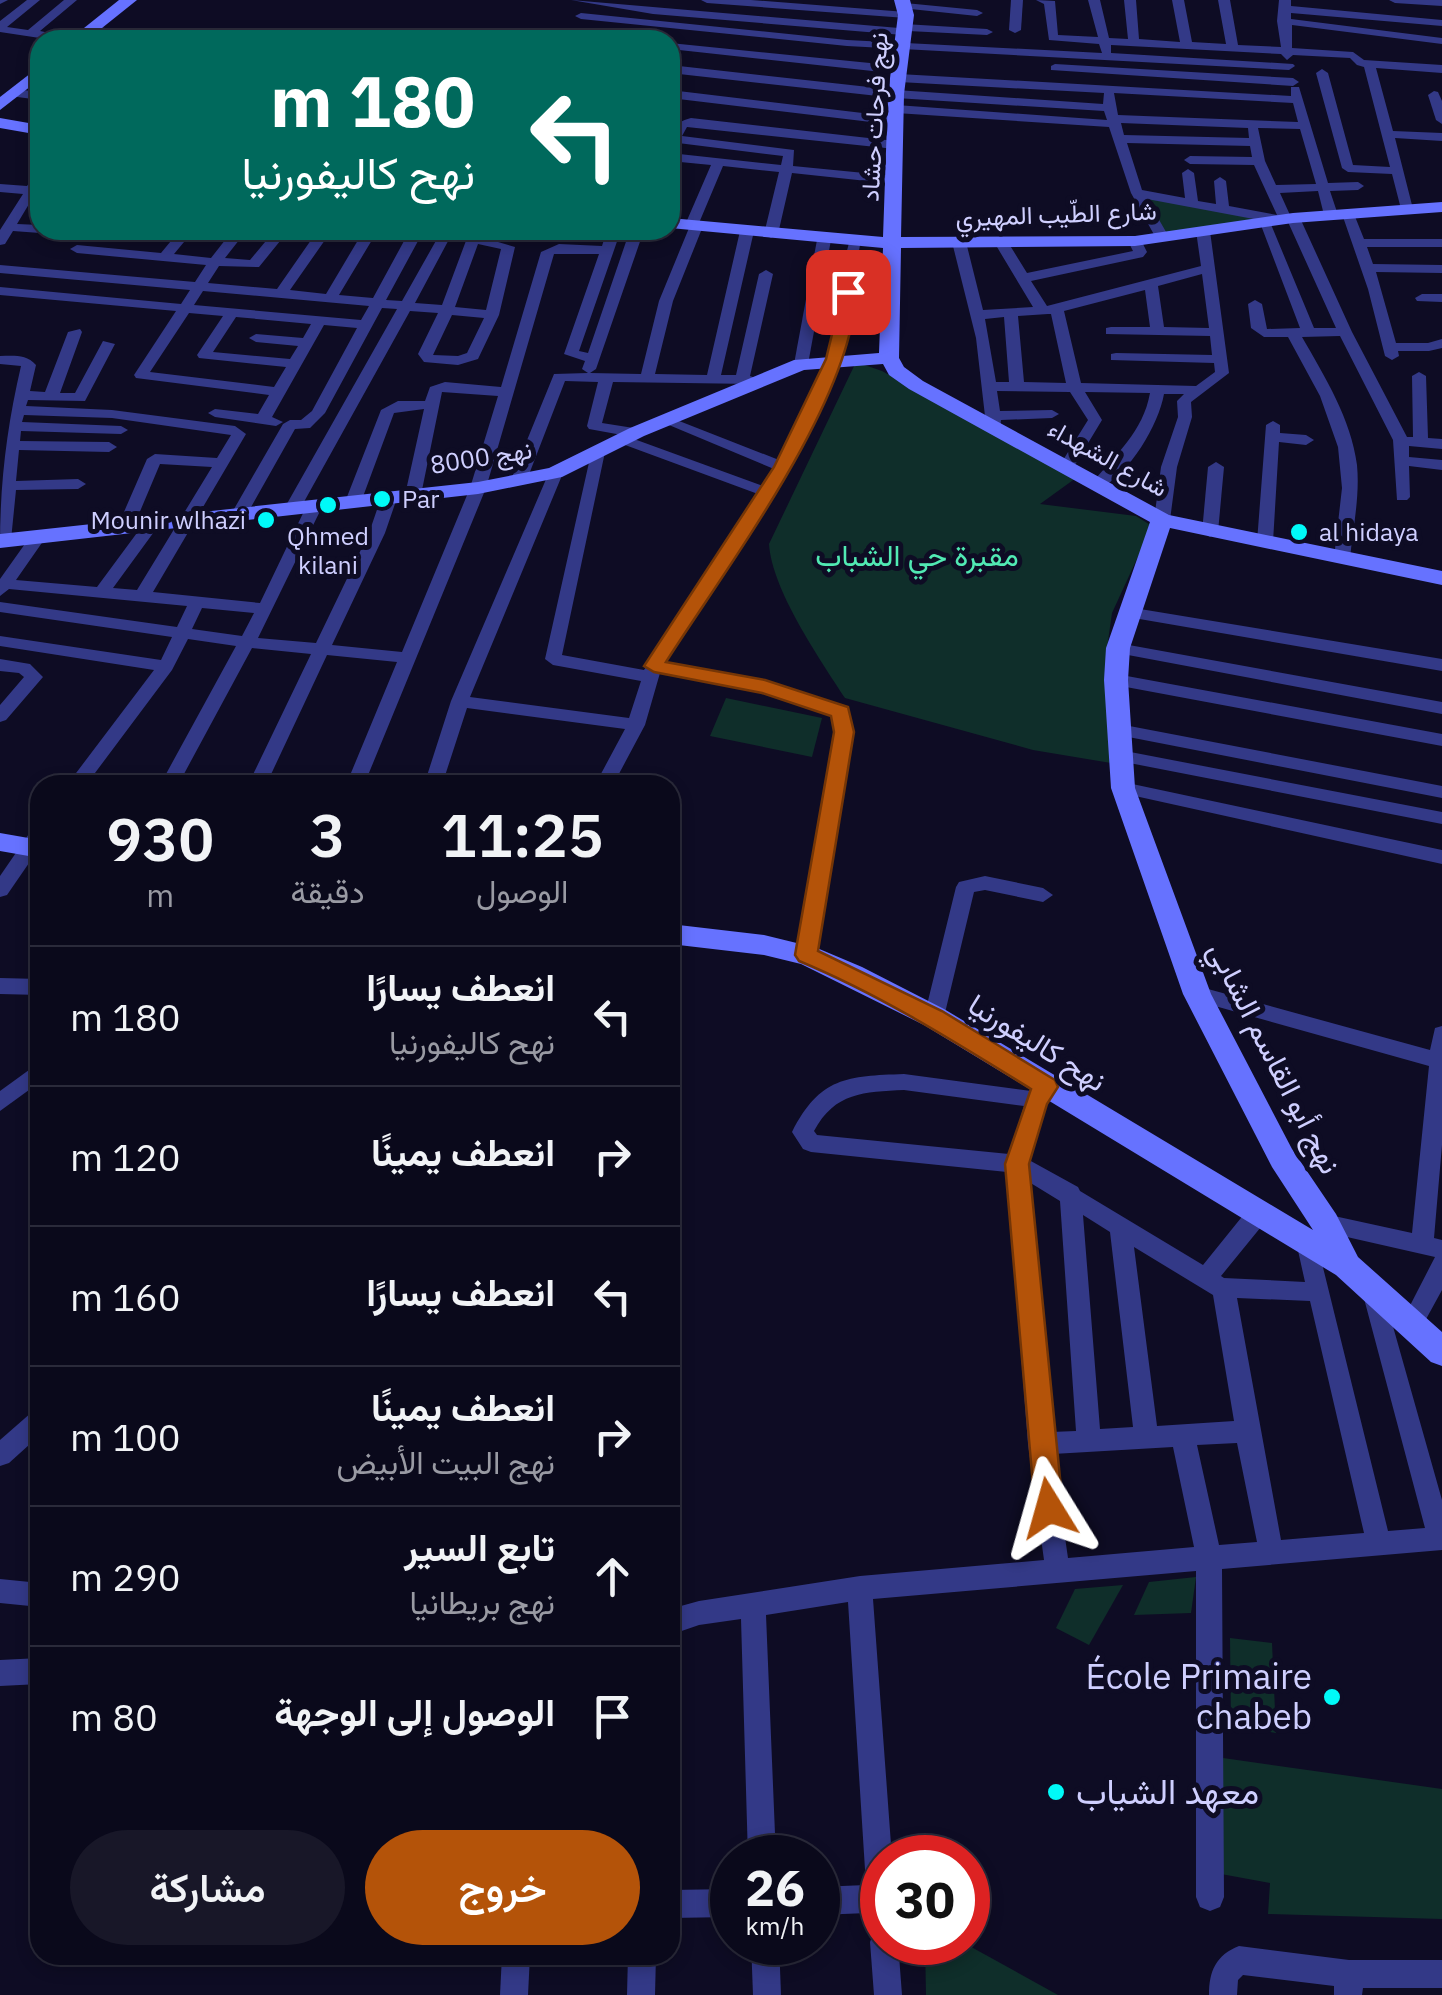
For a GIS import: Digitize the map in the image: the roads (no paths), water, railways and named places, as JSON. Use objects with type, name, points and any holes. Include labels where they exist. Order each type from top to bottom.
[{"type":"street","points":[[0,41],[4,29],[34,0]]},
{"type":"street","points":[[35,30],[71,0]]},
{"type":"street","points":[[90,30],[129,0]]},
{"type":"street","points":[[576,0],[750,20],[901,55],[1113,117],[1306,126]]},
{"type":"street","points":[[707,0],[752,2],[901,55]]},
{"type":"street","points":[[1016,0],[1017,40]]},
{"type":"street","points":[[1058,1],[1045,0],[1051,37],[1286,48],[1353,55],[1359,63],[1442,70]]},
{"type":"street","points":[[1094,0],[1105,42],[1113,117],[1137,193],[1162,237]]},
{"type":"street","points":[[1130,0],[1134,42]]},
{"type":"street","points":[[1178,0],[1186,43]]},
{"type":"street","points":[[1224,0],[1232,46]]},
{"type":"street","points":[[1394,0],[1442,3]]},
{"type":"street","points":[[745,33],[752,2]]},
{"type":"street","points":[[901,55],[978,6]]},
{"type":"street","points":[[971,31],[978,6]]},
{"type":"street","points":[[1285,10],[1442,23]]},
{"type":"street","points":[[1285,10],[1442,41]]},
{"type":"street","points":[[1285,10],[1289,66],[1322,186],[1360,243],[1391,351],[1442,343]]},
{"type":"street","points":[[580,16],[635,28],[679,30]]},
{"type":"street","points":[[588,30],[599,18]]},
{"type":"street","points":[[92,28],[105,30]]},
{"type":"street","points":[[4,29],[30,33]]},
{"type":"street","points":[[680,30],[792,37],[1109,90],[1330,97]]},
{"type":"street","points":[[680,95],[755,105],[971,31],[987,32]]},
{"type":"street","points":[[755,105],[792,37]]},
{"type":"street","points":[[680,70],[770,80],[901,55],[1017,40],[1107,56],[1289,66]]},
{"type":"street","points":[[1383,45],[1377,64],[1387,134],[1407,210]]},
{"type":"street","points":[[680,47],[782,58],[901,55],[1293,82]]},
{"type":"street","name":"نهج فرحات حشاد","points":[[889,358],[901,55]]},
{"type":"street","points":[[1322,73],[1348,168],[1397,171]]},
{"type":"street","points":[[7,100],[30,83]]},
{"type":"street","points":[[1434,95],[1442,120]]},
{"type":"street","points":[[1252,122],[1259,161],[1281,220],[1301,333],[1345,444],[1350,486],[1342,558]]},
{"type":"street","points":[[0,123],[30,128]]},
{"type":"street","points":[[680,129],[685,123],[727,126],[895,145]]},
{"type":"street","points":[[718,144],[727,126]]},
{"type":"street","points":[[763,150],[773,132]]},
{"type":"street","points":[[1387,134],[1442,137]]},
{"type":"street","points":[[680,142],[790,153],[797,152],[804,136]]},
{"type":"street","points":[[1122,139],[1255,142]]},
{"type":"street","points":[[771,234],[790,153]]},
{"type":"street","points":[[680,159],[895,180]]},
{"type":"street","points":[[1192,202],[1189,166],[1259,161]]},
{"type":"street","points":[[646,378],[666,301],[718,164]]},
{"type":"street","points":[[1220,182],[1223,208]]},
{"type":"street","points":[[1271,188],[1358,186]]},
{"type":"street","points":[[0,188],[30,190]]},
{"type":"street","points":[[1137,193],[1281,220],[1401,440],[1402,497]]},
{"type":"street","points":[[4,233],[30,199]]},
{"type":"street","name":"شارع الطّيب المهيري","points":[[680,224],[856,243],[1135,242],[1162,237],[1202,243],[1281,220],[1442,207]]},
{"type":"street","points":[[22,210],[30,210]]},
{"type":"street","points":[[4,233],[30,230]]},
{"type":"street","points":[[713,379],[746,231]]},
{"type":"street","points":[[86,240],[77,249],[254,264],[274,240]]},
{"type":"street","points":[[165,258],[179,240]]},
{"type":"street","points":[[232,240],[141,375],[277,392]]},
{"type":"street","points":[[281,293],[318,240]]},
{"type":"street","points":[[330,298],[365,240]]},
{"type":"street","points":[[120,401],[290,424],[311,422],[412,240]]},
{"type":"street","points":[[175,775],[248,642],[303,508],[443,240]]},
{"type":"street","points":[[473,240],[447,310],[425,354],[428,359],[472,360],[492,314],[508,246],[492,240]]},
{"type":"street","points":[[593,358],[571,354],[610,240]]},
{"type":"street","points":[[587,376],[634,240]]},
{"type":"street","points":[[801,364],[824,240]]},
{"type":"street","points":[[958,242],[978,314],[993,422],[1052,414]]},
{"type":"street","points":[[1002,242],[1050,310],[1074,386],[1095,420],[1068,466]]},
{"type":"street","points":[[1024,278],[1138,254],[1135,242]]},
{"type":"street","points":[[609,775],[636,725],[651,671],[783,467],[834,359],[848,314],[846,280],[856,243]]},
{"type":"street","points":[[1162,520],[1168,467],[1185,417],[1184,402],[1220,376],[1210,268],[1202,243]]},
{"type":"street","points":[[1360,243],[1442,243]]},
{"type":"street","points":[[358,775],[478,488],[548,252],[559,248],[607,250]]},
{"type":"street","points":[[978,314],[1050,310],[1210,268]]},
{"type":"street","points":[[1368,268],[1442,269]]},
{"type":"street","points":[[0,269],[492,314]]},
{"type":"street","points":[[520,477],[557,379],[587,376],[748,380],[766,274]]},
{"type":"street","points":[[50,296],[69,275]]},
{"type":"street","points":[[1151,284],[1158,331]]},
{"type":"street","points":[[0,291],[366,325]]},
{"type":"street","points":[[1102,296],[1122,387]]},
{"type":"street","points":[[1422,298],[1442,298]]},
{"type":"street","points":[[1255,304],[1258,328],[1268,334],[1344,332]]},
{"type":"street","points":[[186,381],[232,312]]},
{"type":"street","points":[[1011,314],[1017,386]]},
{"type":"street","points":[[270,316],[255,340],[306,342]]},
{"type":"street","points":[[263,420],[320,320]]},
{"type":"street","points":[[1111,330],[1217,332]]},
{"type":"street","points":[[51,396],[75,332]]},
{"type":"street","points":[[18,410],[51,396],[83,396],[108,344]]},
{"type":"street","points":[[204,355],[294,364]]},
{"type":"street","points":[[1116,357],[1221,358]]},
{"type":"street","name":"نهج 8000","points":[[2,541],[478,488],[555,473],[748,380],[801,364],[889,358]]},
{"type":"street","name":"شارع الشهداء","points":[[889,358],[904,378],[993,422],[1162,520],[1442,578]]},
{"type":"street","points":[[0,360],[28,362],[2,541]]},
{"type":"street","points":[[1418,376],[1421,442]]},
{"type":"street","points":[[606,377],[594,426],[629,436],[766,492]]},
{"type":"street","points":[[413,494],[435,390],[445,386],[504,392]]},
{"type":"street","points":[[988,386],[1200,390]]},
{"type":"street","points":[[1100,483],[1134,447],[1156,407],[1158,388]]},
{"type":"street","points":[[1420,403],[1442,406]]},
{"type":"street","points":[[354,502],[388,410],[398,405],[430,406]]},
{"type":"street","points":[[18,410],[121,430]]},
{"type":"street","points":[[18,410],[112,414],[238,432],[142,596]]},
{"type":"street","points":[[664,420],[783,467]]},
{"type":"street","points":[[238,516],[290,424]]},
{"type":"street","points":[[1265,542],[1273,431],[1306,440]]},
{"type":"street","points":[[1401,440],[1442,444]]},
{"type":"street","points":[[14,445],[109,447]]},
{"type":"street","points":[[597,452],[553,660],[765,687],[841,712],[844,732],[806,955]]},
{"type":"street","points":[[125,528],[156,460],[222,463]]},
{"type":"street","points":[[1402,461],[1442,466]]},
{"type":"street","points":[[1210,532],[1216,467]]},
{"type":"street","points":[[436,775],[460,701],[555,473]]},
{"type":"street","points":[[10,486],[78,484]]},
{"type":"street","points":[[262,775],[389,498]]},
{"type":"street","name":"نهج أبو القاسم الشابي","points":[[1162,520],[1118,648],[1116,680],[1123,788],[1197,994],[1317,1234]]},
{"type":"street","points":[[100,595],[151,525]]},
{"type":"street","points":[[2,587],[38,537]]},
{"type":"street","points":[[2,587],[265,608]]},
{"type":"street","points":[[84,775],[166,666],[197,602]]},
{"type":"street","points":[[0,607],[248,642],[409,658]]},
{"type":"street","points":[[1128,612],[1442,666]]},
{"type":"street","points":[[0,641],[166,666]]},
{"type":"street","points":[[1118,648],[1442,708]]},
{"type":"street","points":[[0,665],[24,668],[34,676],[0,716]]},
{"type":"street","points":[[1116,680],[1442,740]]},
{"type":"street","points":[[460,701],[636,725]]},
{"type":"street","points":[[1120,743],[1442,792]]},
{"type":"street","points":[[1120,743],[1442,818]]},
{"type":"street","points":[[1123,788],[1442,856]]},
{"type":"street","points":[[0,842],[30,843]]},
{"type":"street","points":[[0,890],[30,851]]},
{"type":"street","points":[[934,1018],[966,887],[985,883],[1043,896]]},
{"type":"street","name":"نهح كاليفورنيا","points":[[680,935],[764,945],[806,955],[852,974],[934,1018],[1041,1094],[1257,1215],[1317,1234],[1373,1291]]},
{"type":"street","points":[[0,986],[30,988]]},
{"type":"street","points":[[1197,994],[1437,1060]]},
{"type":"street","points":[[1379,1545],[1318,1292],[1317,1234],[1432,1246],[1437,1060],[1442,1034]]},
{"type":"street","points":[[0,1103],[30,1078]]},
{"type":"street","points":[[1058,1572],[1040,1444],[1017,1164],[1041,1094],[894,1080],[845,1087],[822,1099],[806,1120],[803,1132],[811,1143],[1017,1164],[1214,1283],[1318,1292]]},
{"type":"street","points":[[1070,1193],[1088,1441]]},
{"type":"street","points":[[1214,1283],[1257,1215]]},
{"type":"street","points":[[1121,1229],[1146,1438]]},
{"type":"street","points":[[1411,1326],[1442,1264]]},
{"type":"street","points":[[1214,1283],[1228,1304],[1247,1432],[1272,1552]]},
{"type":"street","points":[[1373,1291],[1442,1352]]},
{"type":"street","points":[[680,1620],[860,1588],[1441,1538],[1373,1291]]},
{"type":"street","points":[[0,1455],[30,1429]]},
{"type":"street","points":[[1040,1444],[1247,1432]]},
{"type":"street","points":[[1183,1435],[1209,1558],[1210,1896]]},
{"type":"street","points":[[860,1588],[877,1835]]},
{"type":"street","points":[[0,1591],[30,1594]]},
{"type":"street","points":[[753,1604],[761,1835]]},
{"type":"street","points":[[0,1672],[30,1671]]},
{"type":"street","points":[[680,1904],[710,1903]]},
{"type":"street","points":[[1223,1995],[1224,1974],[1239,1960],[1348,1984],[1442,1974]]},
{"type":"street","points":[[514,1995],[516,1965]]},
{"type":"street","points":[[641,1995],[642,1965]]},
{"type":"street","points":[[766,1965],[767,1995]]},
{"type":"street","points":[[886,1965],[888,1995]]},
{"type":"place","name":"Par","points":[[382,499]]},
{"type":"place","name":"Qhmed kilani","points":[[328,505]]},
{"type":"place","name":"Mounir wlhazi","points":[[266,520]]},
{"type":"place","name":"al hidaya","points":[[1299,532]]},
{"type":"place","name":"École Primaire chabeb","points":[[1332,1697]]},
{"type":"place","name":"معهد الشياب","points":[[1056,1792]]},
{"type":"park label","name":"مقبرة حي الشباب","points":[[917,556]]}]
